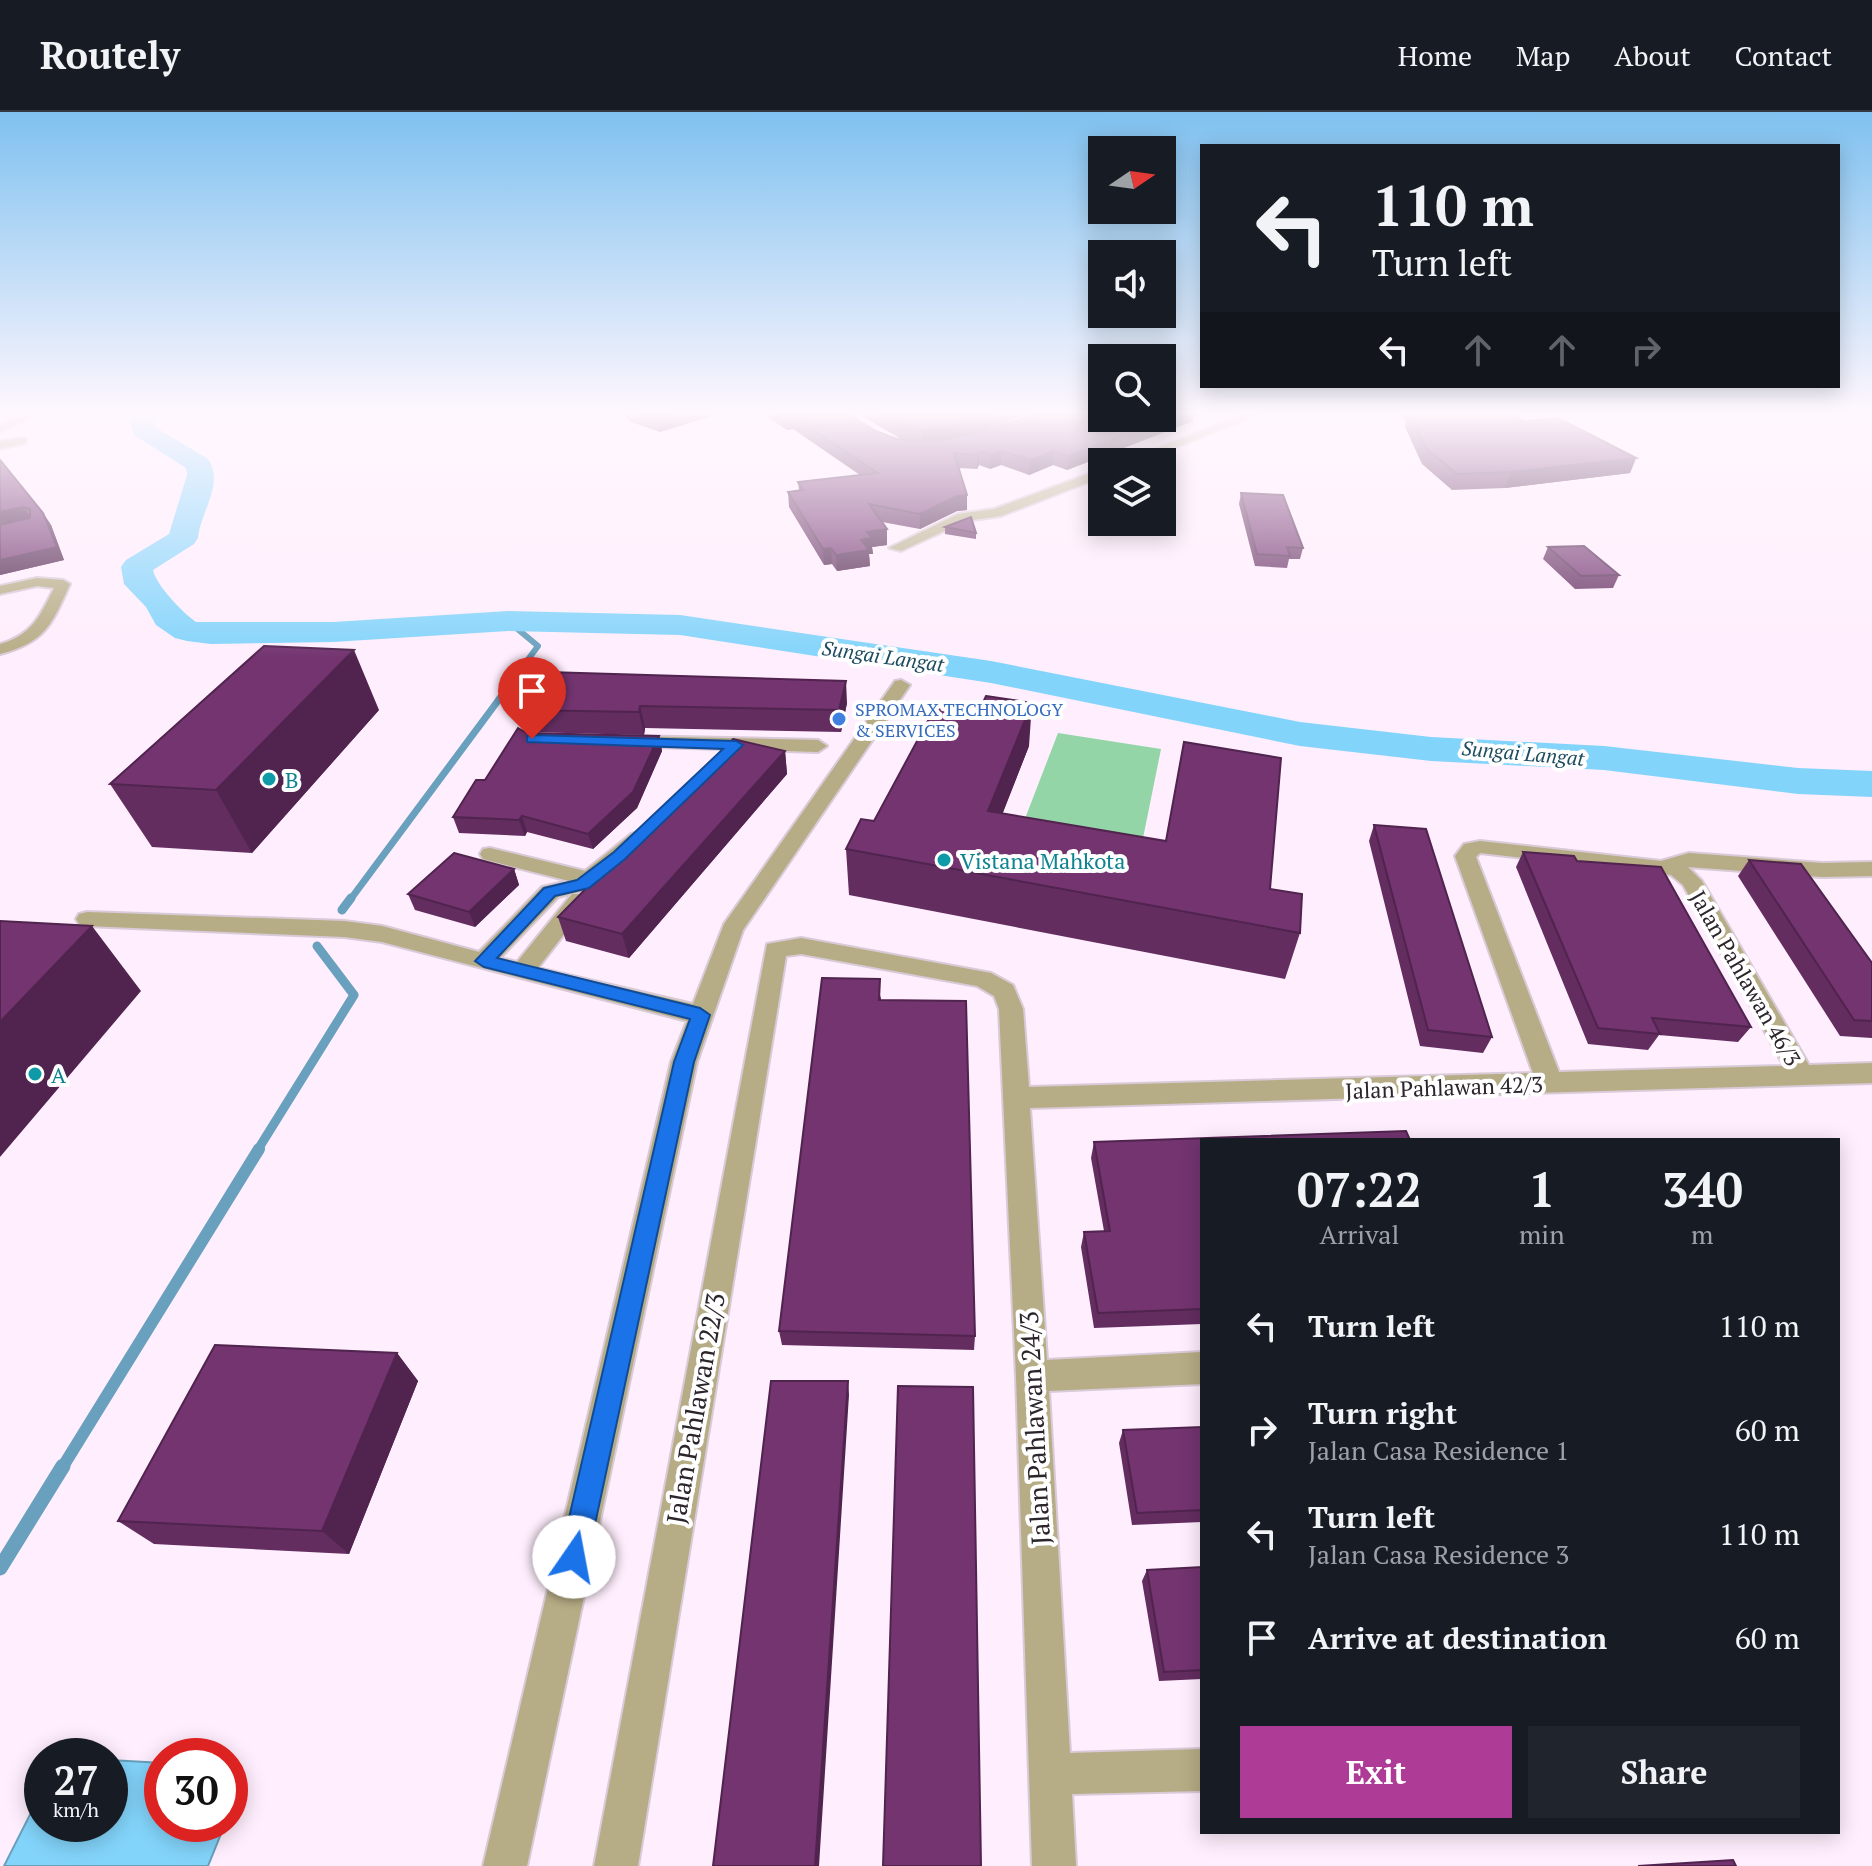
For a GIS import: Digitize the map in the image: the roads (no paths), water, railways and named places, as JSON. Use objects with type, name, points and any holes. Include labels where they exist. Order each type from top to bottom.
[{"type":"street","points":[[896,548],[963,517],[996,513],[1043,496]]},
{"type":"street","points":[[0,590],[37,582],[63,584],[40,632],[32,639],[0,649]]},
{"type":"street","points":[[505,1866],[684,1062],[732,929],[901,685]]},
{"type":"street","points":[[611,741],[818,746]]},
{"type":"street","points":[[714,765],[736,745]]},
{"type":"street","points":[[484,961],[550,892],[586,882],[651,826]]},
{"type":"street","points":[[1550,1084],[1465,856],[1471,849],[1666,866],[1689,860],[1822,870],[1872,869]]},
{"type":"street","points":[[490,854],[586,882]]},
{"type":"street","name":"Jalan Pahlawan 46/3","points":[[1666,866],[1677,869],[1691,881],[1802,1075]]},
{"type":"street","points":[[522,972],[580,900],[586,882]]},
{"type":"street","points":[[87,919],[344,929],[382,934],[700,1015]]},
{"type":"street","name":"Jalan Pahlawan 22/3","points":[[616,1866],[775,950],[801,946],[983,979],[1004,991]]},
{"type":"street","name":"Jalan Pahlawan 24/3","points":[[1004,991],[1011,1009],[1032,1376],[1054,1866]]},
{"type":"street","name":"Jalan Pahlawan 42/3","points":[[1015,1098],[1872,1073]]},
{"type":"street","points":[[1032,1376],[1200,1368]]},
{"type":"street","points":[[1052,1774],[1200,1770]]},
{"type":"water","points":[[128,1761],[144,1762],[144,1842],[218,1842],[208,1866],[4,1866],[24,1827],[24,1842],[128,1842]]},
{"type":"waterway","name":"Sungai Langat","points":[[196,496],[183,538],[137,567],[140,584],[160,602],[168,618],[187,631],[211,634],[333,632],[508,621],[680,625],[991,672],[1300,734],[1431,749],[1604,758],[1798,781],[1872,784]]},
{"type":"waterway","points":[[498,700],[538,646],[508,621]]},
{"type":"waterway","points":[[350,900],[500,698]]},
{"type":"waterway","points":[[342,910],[351,898]]},
{"type":"waterway","points":[[257,1151],[354,995],[317,946]]},
{"type":"waterway","points":[[62,1468],[259,1149]]},
{"type":"waterway","points":[[0,1568],[63,1466]]},
{"type":"place","name":"SPROMAX TECHNOLOGY & SERVICES","points":[[839,719]]},
{"type":"place","name":"B","points":[[269,779]]},
{"type":"place","name":"Vistana Mahkota","points":[[944,860]]},
{"type":"place","name":"A","points":[[35,1074]]}]
